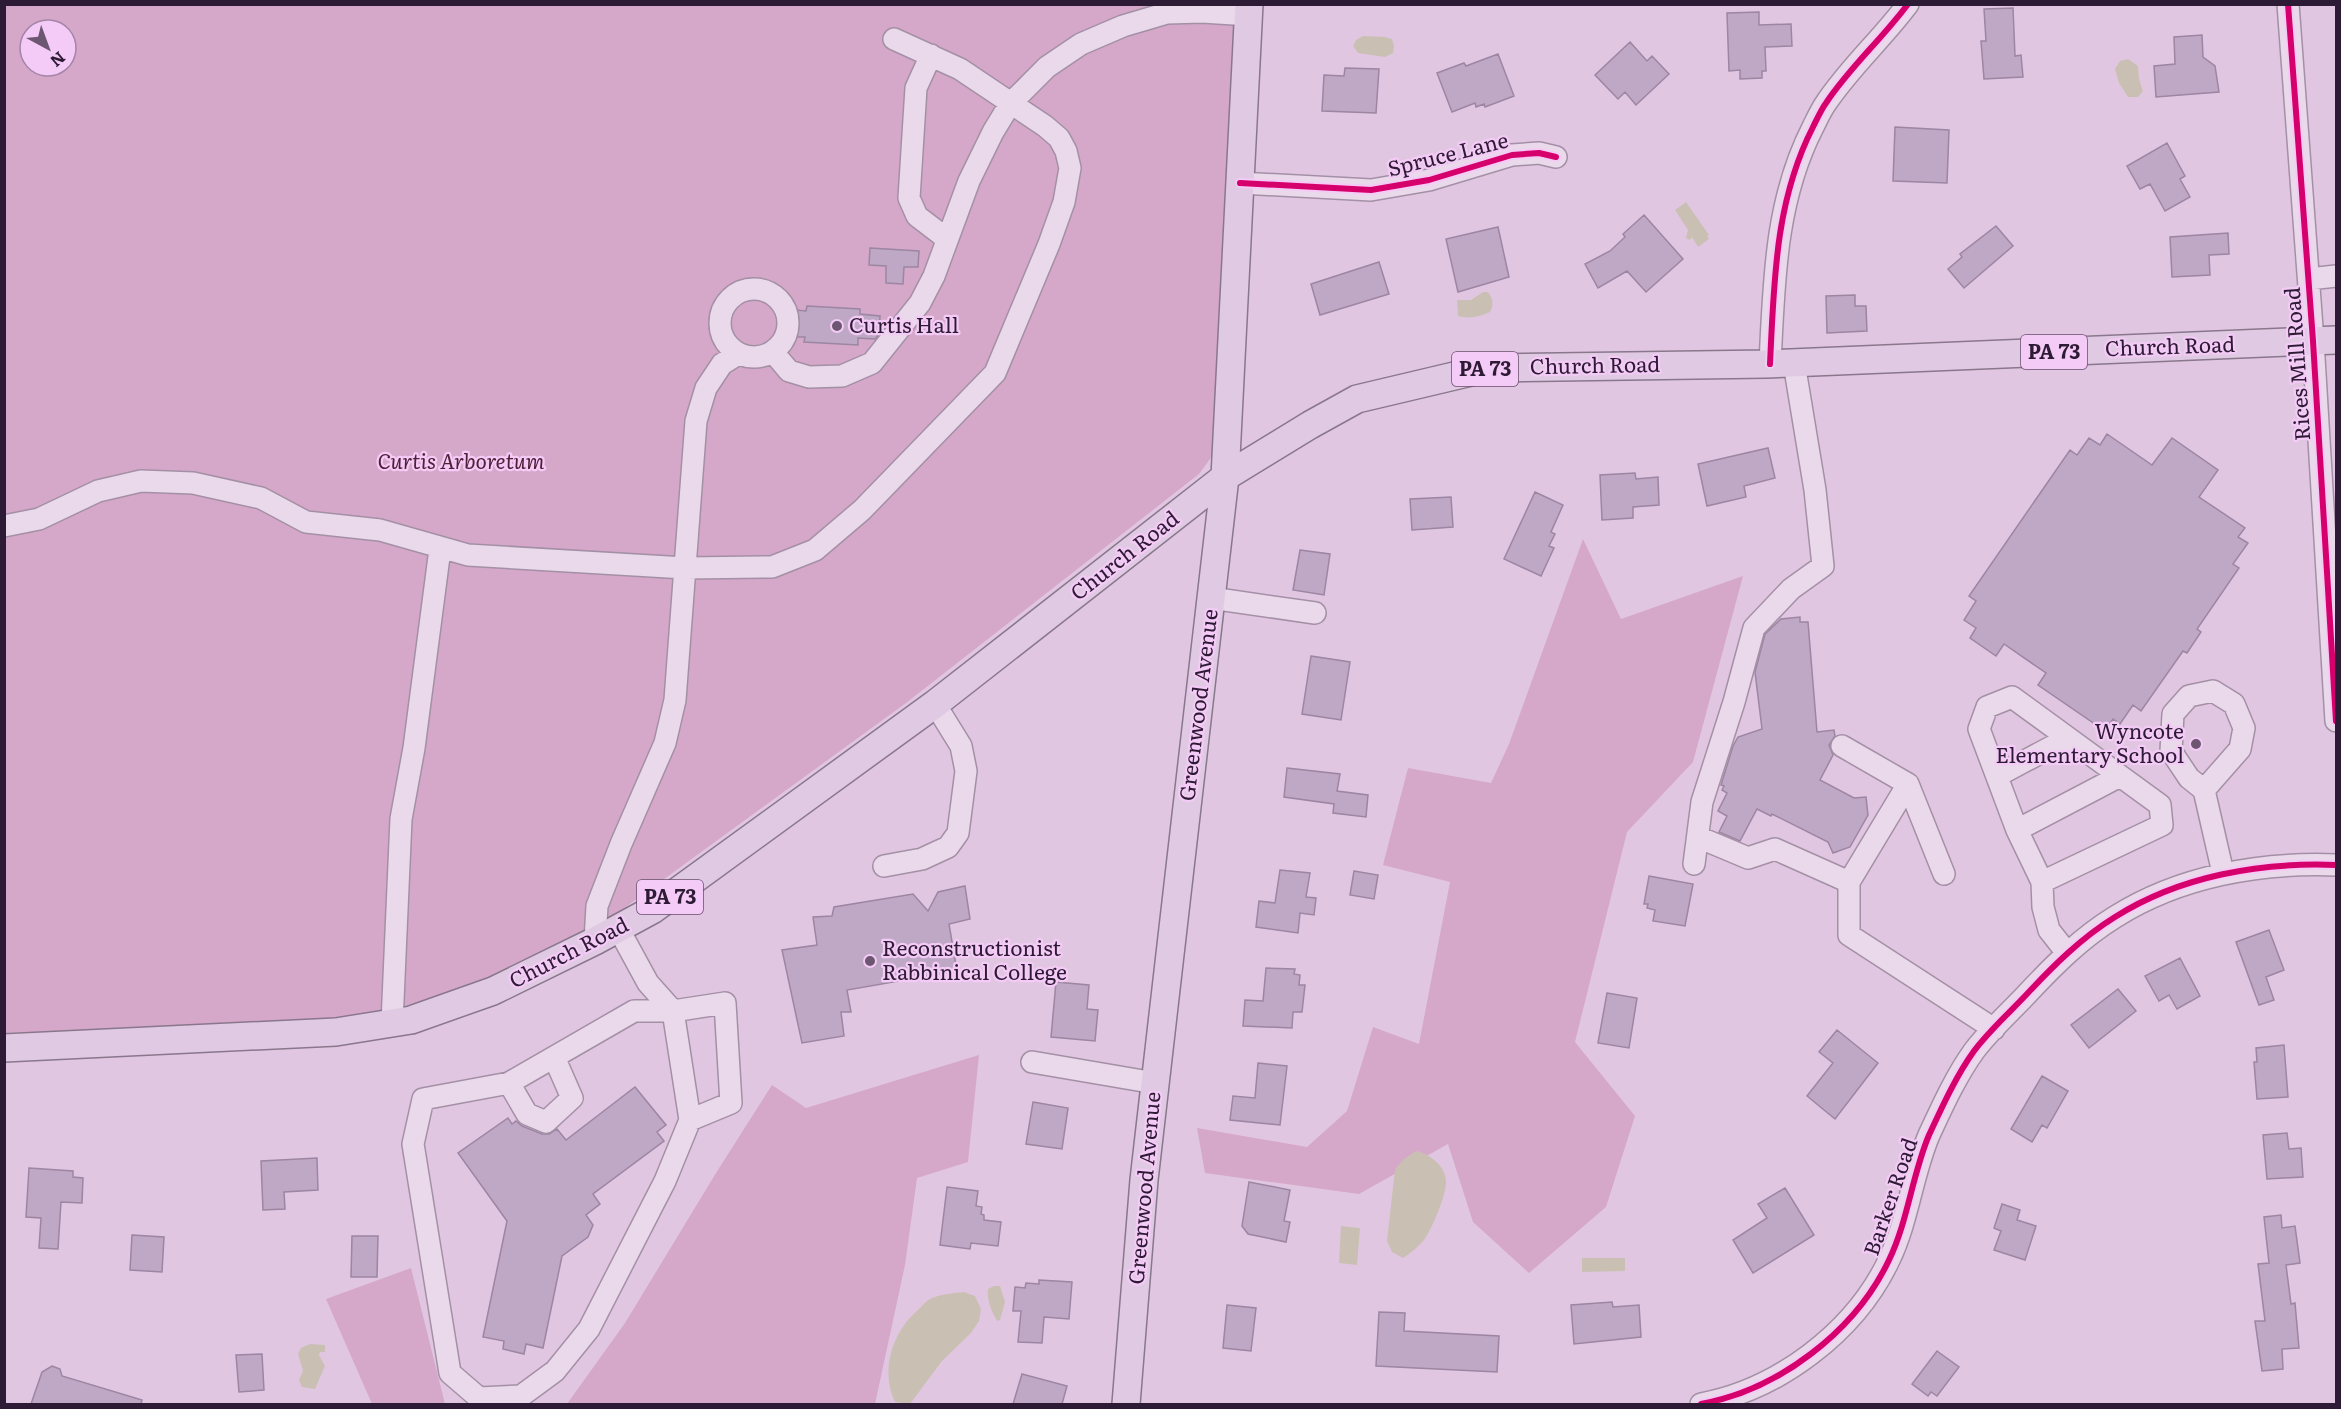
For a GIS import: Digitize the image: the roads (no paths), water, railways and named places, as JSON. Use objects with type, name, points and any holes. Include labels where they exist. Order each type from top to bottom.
[{"type":"main road","name":"Greenwood Avenue","points":[[1125,1404],[1144,1180],[1225,477],[1249,10]]},
{"type":"main road","name":"Church Road","points":[[4,1048],[336,1032],[411,1020],[493,991],[652,910],[935,704],[1225,477],[1357,399],[1488,368],[1782,363],[2325,341]]},
{"type":"street","points":[[1694,864],[1702,802],[1734,702],[1754,628],[1791,588],[1823,566],[1815,490],[1782,363],[1778,246],[1784,206],[1801,152],[1823,106],[1846,74],[1908,4]]},
{"type":"street","name":"Rices Mill Road","points":[[2288,4],[2309,279],[2325,341],[2337,721]]},
{"type":"street","points":[[773,352],[789,370],[809,377],[842,376],[872,363],[920,303],[934,276],[969,182],[993,132],[1010,104],[1047,67],[1081,44],[1123,26],[1167,13],[1249,10]]},
{"type":"street","points":[[4,526],[39,519],[98,491],[141,481],[194,483],[261,498],[306,522],[380,530],[440,549],[468,555],[684,568],[772,567],[815,550],[862,510],[995,373],[1049,244],[1064,202],[1070,168],[1066,151],[1059,138],[1045,126],[978,80],[931,55],[894,39]]},
{"type":"street","points":[[931,55],[916,88],[909,198],[917,216],[947,239]]},
{"type":"street","name":"Spruce Lane","points":[[1240,183],[1371,190],[1429,180],[1512,155],[1539,153],[1556,157]]},
{"type":"street","points":[[2309,279],[2337,276]]},
{"type":"street","points":[[752,289],[763,290],[782,302],[787,312],[788,323],[781,344],[773,352],[756,357],[738,354],[729,347],[720,327],[724,306],[732,297],[752,289]]},
{"type":"street","points":[[690,1120],[731,1103],[724,1003],[673,1011],[634,1011],[509,1083],[423,1099],[413,1144],[450,1373],[479,1398],[520,1395],[555,1371],[589,1329],[665,1181],[690,1120],[673,1011],[606,935],[597,906],[665,743],[672,711],[680,647],[696,421],[706,388],[722,364],[738,354]]},
{"type":"street","points":[[392,1023],[401,819],[414,748],[440,549]]},
{"type":"street","points":[[1211,598],[1315,612]]},
{"type":"street","points":[[2204,790],[2240,750],[2244,728],[2234,704],[2213,691],[2189,696],[2173,714],[2171,751],[2189,778],[2204,790],[2223,873]]},
{"type":"street","points":[[2042,882],[2162,825],[2160,805],[2012,697],[1987,707],[1979,729],[2017,830],[2042,882],[2043,907],[2049,930],[2067,953]]},
{"type":"street","points":[[884,866],[922,859],[948,847],[958,832],[966,771],[961,746],[935,704]]},
{"type":"street","points":[[1997,776],[2068,738]]},
{"type":"street","points":[[1842,746],[1908,784],[1944,874]]},
{"type":"street","points":[[2017,830],[2120,776]]},
{"type":"street","points":[[1908,784],[1849,882],[1849,935],[1994,1029]]},
{"type":"street","points":[[1698,837],[1748,858],[1775,849],[1849,882]]},
{"type":"street","name":"Barker Road","points":[[1701,1404],[1748,1390],[1783,1372],[1818,1347],[1857,1310],[1890,1258],[1928,1138],[1975,1049],[2067,953],[2125,911],[2155,896],[2223,873],[2276,865],[2337,865]]},
{"type":"street","points":[[509,1083],[527,1114],[546,1122],[572,1098],[554,1057]]},
{"type":"street","points":[[1032,1062],[1155,1083]]},
{"type":"place","name":"Curtis Hall","points":[[837,326]]},
{"type":"place","name":"Wyncote Elementary School","points":[[2196,744]]},
{"type":"place","name":"Reconstructionist Rabbinical College","points":[[870,961]]},
{"type":"park label","name":"Curtis Arboretum","points":[[461,462]]}]
